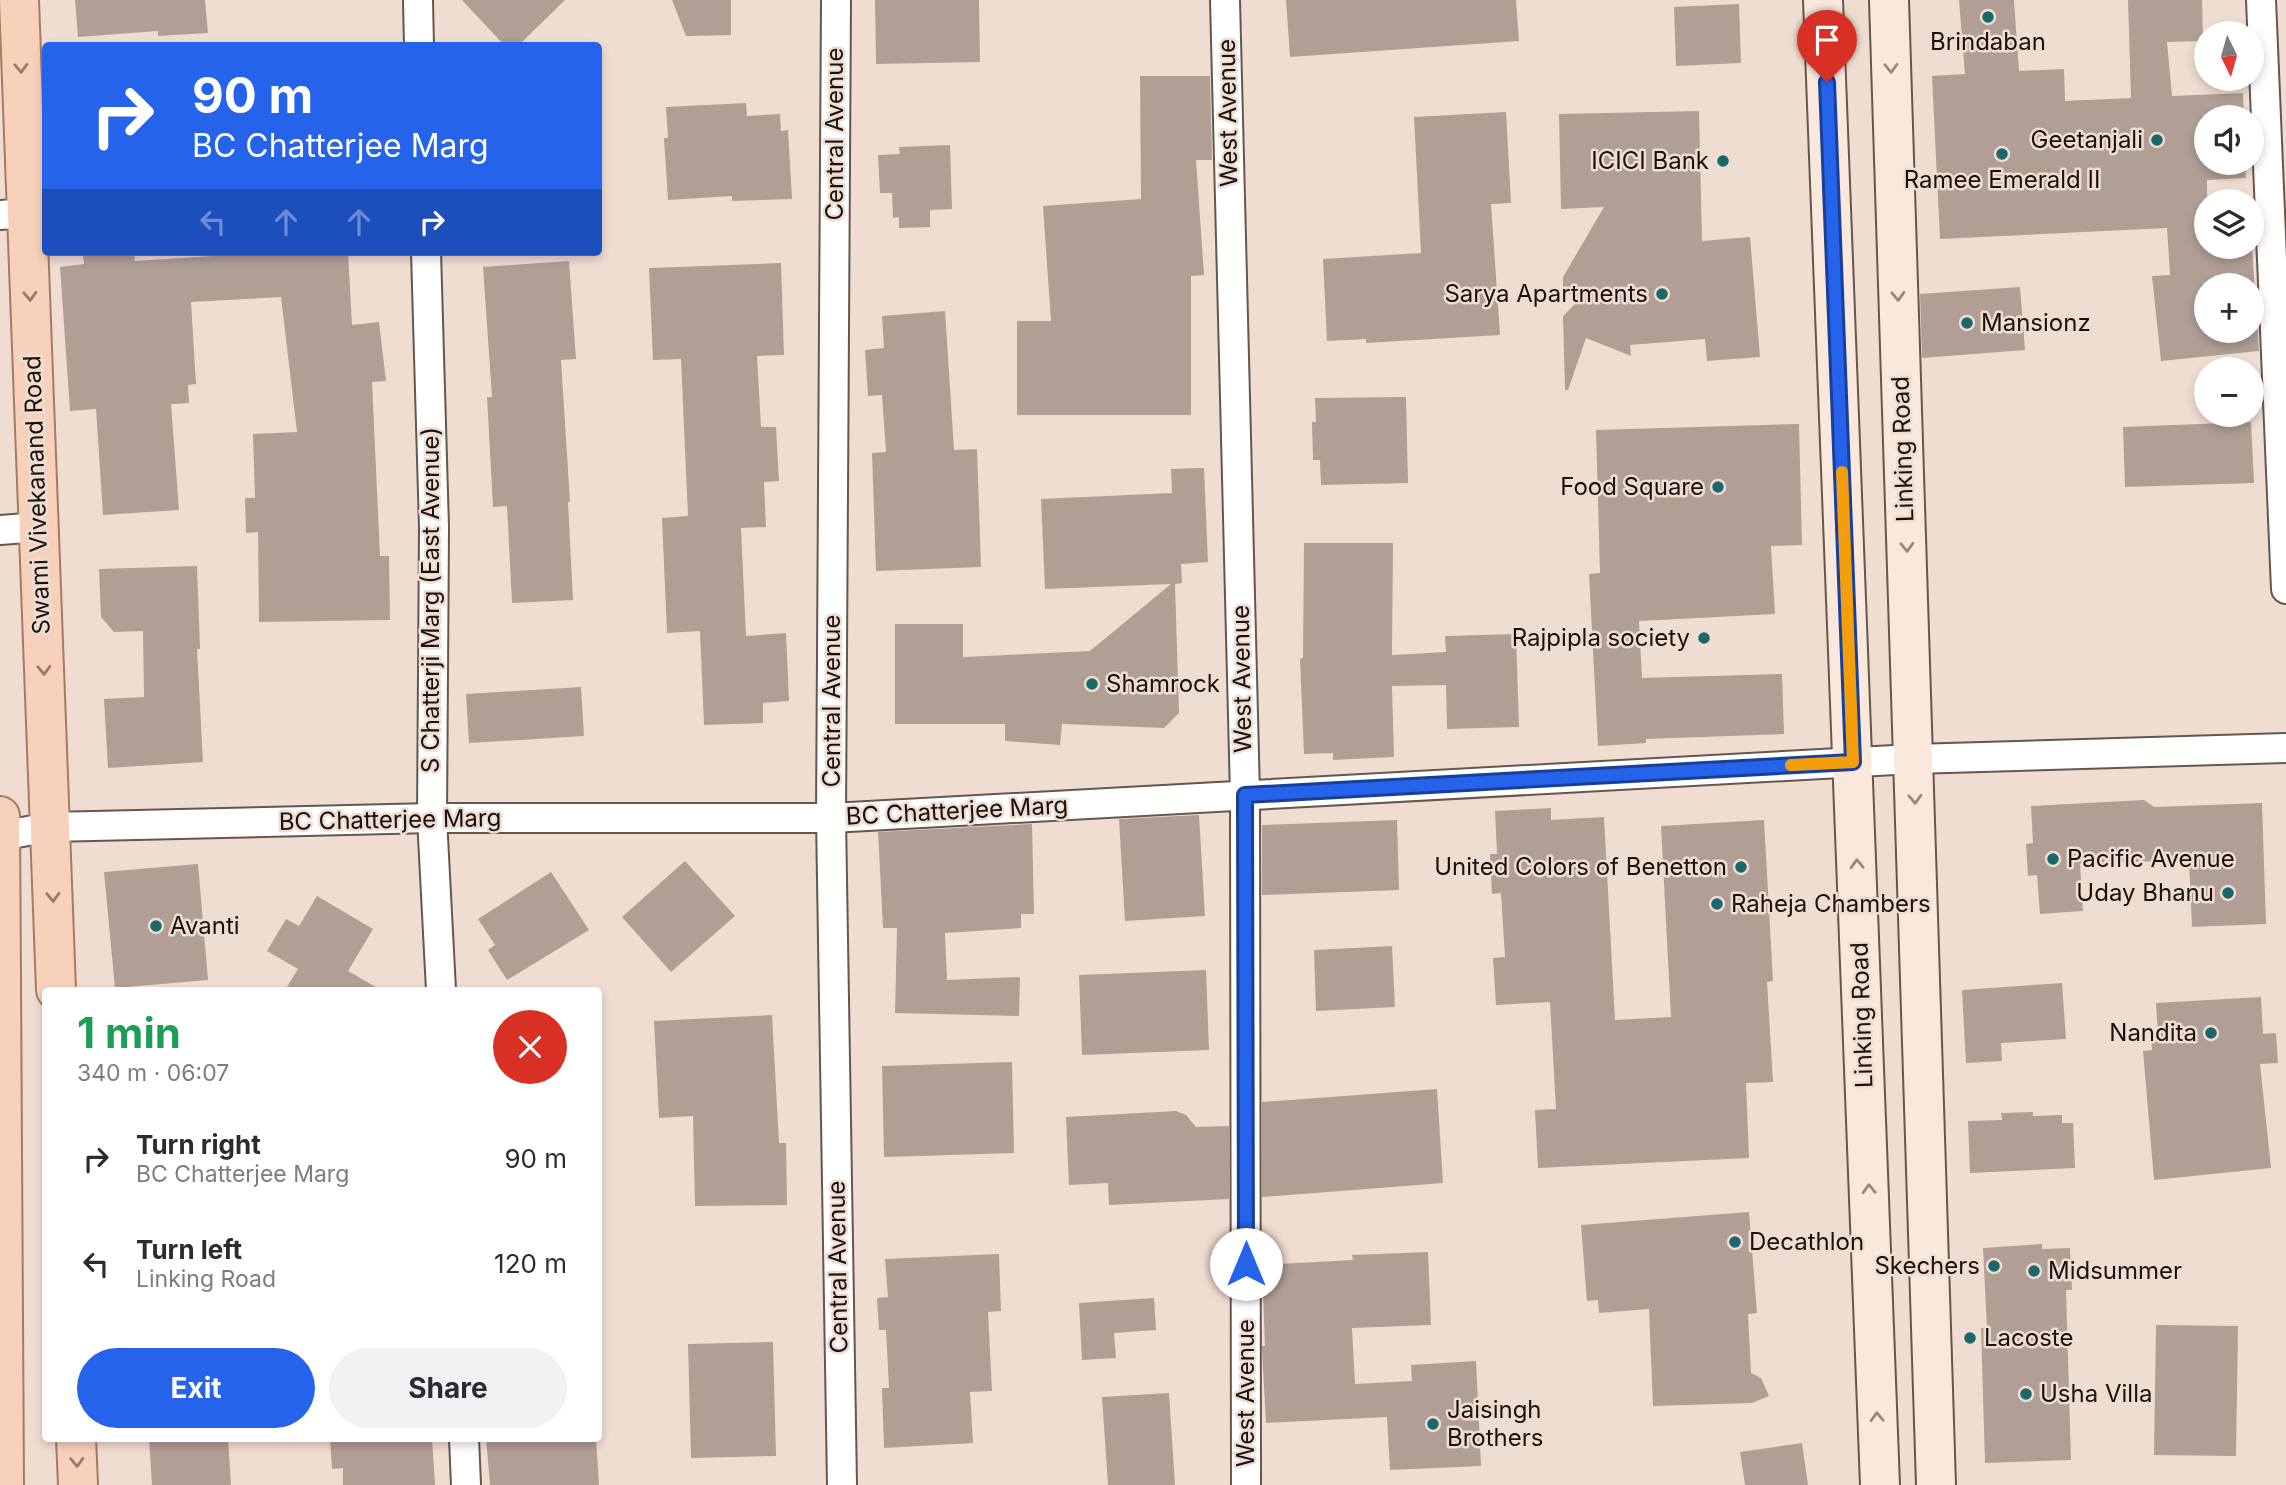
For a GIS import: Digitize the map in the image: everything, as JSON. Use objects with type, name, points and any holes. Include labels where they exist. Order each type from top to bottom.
[{"type":"main road","name":"Swami Vivekanand Road","points":[[19,0],[13,214],[39,527],[57,987]]},
{"type":"main road","name":"Linking Road","points":[[1824,0],[1880,1485]]},
{"type":"main road","name":"Linking Road","points":[[1889,0],[1936,1485]]},
{"type":"main road","points":[[0,816],[5,1485]]},
{"type":"main road","points":[[76,1442],[78,1485]]},
{"type":"street","points":[[418,0],[419,42]]},
{"type":"street","name":"Central Avenue","points":[[836,0],[831,818],[842,1485]]},
{"type":"street","name":"West Avenue","points":[[1225,0],[1245,795],[1246,1485]]},
{"type":"street","points":[[2261,0],[2286,589]]},
{"type":"street","name":"S Chatterji Marg (East Avenue)","points":[[426,256],[434,528],[432,818],[441,987]]},
{"type":"street","points":[[0,530],[39,527]]},
{"type":"street","name":"BC Chatterjee Marg","points":[[0,836],[50,827],[432,818],[831,818],[1913,759],[2286,748]]},
{"type":"street","points":[[464,1442],[466,1485]]},
{"type":"building","points":[[75,0],[205,0],[208,33],[158,36],[158,31],[78,37]]},
{"type":"building","points":[[462,0],[565,0],[522,42],[501,42]]},
{"type":"building","points":[[672,0],[731,0],[731,35],[686,36]]},
{"type":"building","points":[[875,0],[979,0],[980,62],[876,64]]},
{"type":"building","points":[[1286,0],[1516,0],[1519,41],[1290,57]]},
{"type":"building","points":[[1959,0],[2014,0],[2019,71],[2064,69],[2065,101],[2131,98],[2128,0],[2202,0],[2203,21],[2194,21],[2194,41],[2167,42],[2172,96],[2243,93],[2244,105],[2194,105],[2194,175],[2246,175],[2246,178],[2207,180],[2207,189],[2194,189],[2194,259],[2253,259],[2254,273],[2194,273],[2194,343],[2258,343],[2259,351],[2161,361],[2152,276],[2170,275],[2167,228],[1940,239],[1932,76],[1965,74]]},
{"type":"building","points":[[1739,4],[1741,63],[1676,66],[1674,7]]},
{"type":"building","points":[[1140,76],[1210,76],[1212,160],[1196,160],[1204,275],[1191,276],[1191,415],[1017,415],[1017,321],[1051,321],[1043,206],[1141,199]]},
{"type":"building","points":[[746,103],[747,116],[780,114],[781,131],[788,130],[792,199],[732,201],[732,196],[668,200],[664,138],[668,138],[666,107]]},
{"type":"building","points":[[1699,111],[1702,241],[1750,237],[1760,357],[1707,361],[1705,339],[1630,345],[1631,356],[1586,338],[1568,390],[1565,390],[1563,316],[1577,302],[1563,288],[1563,277],[1604,207],[1561,209],[1559,114]]},
{"type":"building","points":[[1506,112],[1511,203],[1491,204],[1500,335],[1366,343],[1366,339],[1327,341],[1323,259],[1421,253],[1414,117]]},
{"type":"building","points":[[950,145],[952,209],[930,210],[930,227],[899,228],[899,217],[893,218],[892,193],[880,193],[878,155],[900,154],[899,147]]},
{"type":"building","points":[[83,256],[134,256],[135,261],[212,256],[348,256],[352,325],[379,322],[386,381],[372,382],[380,556],[389,556],[390,620],[259,622],[258,532],[246,533],[245,498],[255,498],[253,434],[297,432],[281,297],[191,302],[196,384],[188,385],[189,403],[171,404],[179,510],[103,515],[96,409],[70,411],[60,267],[84,264]]},
{"type":"building","points":[[569,261],[576,359],[561,360],[573,600],[512,603],[507,506],[493,507],[487,397],[492,397],[483,267]]},
{"type":"building","points":[[781,263],[784,355],[757,356],[761,427],[776,427],[779,481],[764,482],[766,527],[741,528],[746,636],[786,633],[789,701],[763,703],[763,723],[704,725],[700,631],[667,633],[662,518],[688,516],[681,359],[653,360],[649,268]]},
{"type":"building","name":"Mansionz","points":[[2020,287],[2025,350],[1922,358],[1920,294]]},
{"type":"building","points":[[945,311],[954,450],[977,449],[981,567],[876,571],[872,453],[886,452],[882,395],[868,396],[865,350],[884,348],[882,316]]},
{"type":"building","points":[[1406,397],[1408,483],[1321,485],[1320,460],[1313,460],[1312,422],[1316,422],[1315,398]]},
{"type":"building","points":[[1799,424],[1802,545],[1771,546],[1775,614],[1639,621],[1642,678],[1782,674],[1784,734],[1646,739],[1646,743],[1598,746],[1589,574],[1600,573],[1596,430]]},
{"type":"building","points":[[2194,424],[2194,427],[2251,427],[2254,483],[2125,487],[2123,427]]},
{"type":"building","points":[[1204,468],[1208,562],[1181,564],[1182,583],[1175,584],[1179,713],[1164,728],[1062,724],[1060,745],[1005,741],[1005,724],[895,724],[895,624],[963,624],[963,657],[1090,651],[1171,584],[1045,589],[1041,499],[1172,493],[1171,469]]},
{"type":"building","points":[[1304,543],[1393,543],[1392,655],[1446,652],[1445,636],[1516,634],[1519,727],[1447,729],[1446,685],[1392,686],[1394,757],[1333,760],[1333,753],[1304,754],[1300,659],[1303,658]]},
{"type":"building","points":[[197,566],[200,649],[197,649],[203,762],[108,768],[104,699],[144,697],[143,631],[114,632],[101,617],[99,569]]},
{"type":"building","points":[[581,687],[584,736],[469,743],[466,694]]},
{"type":"building","name":"Uday Bhanu","points":[[2144,800],[2154,807],[2262,803],[2266,924],[2192,927],[2189,860],[2080,864],[2083,911],[2040,914],[2037,875],[2028,876],[2026,844],[2033,843],[2031,806]]},
{"type":"building","points":[[1551,808],[1551,820],[1604,817],[1615,1020],[1671,1017],[1661,826],[1764,820],[1773,981],[1767,982],[1773,1082],[1746,1083],[1749,1158],[1538,1168],[1535,1110],[1556,1109],[1550,1002],[1496,1005],[1493,958],[1505,957],[1501,893],[1492,894],[1490,854],[1497,854],[1495,811]]},
{"type":"building","points":[[1199,815],[1205,916],[1125,921],[1119,819]]},
{"type":"building","points":[[1397,820],[1399,890],[1262,895],[1262,825]]},
{"type":"building","points":[[1032,824],[1034,914],[1021,914],[1021,928],[945,933],[947,980],[1020,977],[1019,1016],[895,1013],[897,928],[883,928],[878,832]]},
{"type":"building","points":[[685,861],[735,916],[671,972],[622,917]]},
{"type":"building","name":"Avanti","points":[[198,864],[208,980],[115,987],[104,872]]},
{"type":"building","points":[[551,872],[589,930],[507,980],[488,950],[495,945],[478,919]]},
{"type":"building","points":[[317,896],[373,929],[348,971],[376,987],[287,987],[298,969],[267,951],[286,919],[299,926]]},
{"type":"building","points":[[1392,946],[1395,1007],[1316,1011],[1314,950]]},
{"type":"building","points":[[1206,970],[1209,1050],[1082,1055],[1079,975]]},
{"type":"building","points":[[2062,983],[2066,1039],[2001,1043],[2002,1061],[1966,1063],[1962,990]]},
{"type":"building","points":[[2261,997],[2263,1034],[2276,1033],[2278,1063],[2260,1064],[2271,1168],[2154,1180],[2143,1051],[2152,1050],[2151,1036],[2158,1035],[2156,1003]]},
{"type":"building","points":[[772,1015],[779,1143],[786,1143],[787,1205],[695,1206],[693,1116],[659,1118],[654,1021]]},
{"type":"building","points":[[1012,1062],[1014,1153],[884,1157],[882,1066]]},
{"type":"building","points":[[1437,1089],[1443,1183],[1262,1197],[1262,1102]]},
{"type":"building","points":[[1176,1111],[1186,1115],[1196,1127],[1229,1126],[1229,1199],[1109,1205],[1108,1183],[1069,1185],[1066,1117]]},
{"type":"building","points":[[2033,1112],[2033,1116],[2062,1115],[2062,1123],[2073,1123],[2075,1168],[1970,1173],[1968,1121],[2002,1120],[2001,1113]]},
{"type":"building","points":[[1749,1212],[1757,1313],[1748,1314],[1751,1373],[1761,1378],[1769,1396],[1752,1403],[1653,1406],[1649,1309],[1599,1313],[1598,1300],[1587,1301],[1581,1225]]},
{"type":"building","name":"Usha Villa","points":[[2042,1244],[2042,1249],[2070,1248],[2072,1290],[2066,1290],[2071,1460],[1985,1463],[1981,1328],[1987,1328],[1983,1248]]},
{"type":"building","points":[[1428,1252],[1431,1325],[1352,1328],[1355,1384],[1412,1381],[1411,1365],[1476,1361],[1481,1466],[1390,1470],[1387,1417],[1266,1423],[1262,1350],[1262,1346],[1265,1346],[1262,1265],[1353,1260],[1352,1255]]},
{"type":"building","points":[[999,1254],[1001,1311],[988,1312],[992,1391],[970,1392],[973,1443],[884,1448],[882,1388],[889,1388],[886,1330],[879,1330],[877,1298],[888,1297],[885,1259]]},
{"type":"building","points":[[1154,1298],[1156,1330],[1114,1333],[1116,1358],[1082,1360],[1079,1303]]},
{"type":"building","points":[[2156,1325],[2238,1326],[2236,1456],[2154,1455]]},
{"type":"building","points":[[773,1342],[776,1456],[691,1458],[688,1344]]},
{"type":"building","points":[[1169,1393],[1175,1485],[1108,1485],[1102,1397]]},
{"type":"building","points":[[149,1442],[228,1442],[231,1485],[152,1485]]},
{"type":"building","points":[[330,1442],[432,1442],[435,1485],[343,1485],[343,1468],[332,1469]]},
{"type":"building","points":[[486,1442],[596,1442],[599,1485],[490,1485]]},
{"type":"building","points":[[1802,1443],[1808,1485],[1745,1485],[1740,1452]]},
{"type":"slow traffic","points":[[1791,765],[1853,762],[1842,472]]},
{"type":"place","name":"Brindaban","points":[[1988,17]]},
{"type":"place","name":"Geetanjali","points":[[2157,140]]},
{"type":"place","name":"Ramee Emerald II","points":[[2002,154]]},
{"type":"place","name":"ICICI Bank","points":[[1723,161]]},
{"type":"place","name":"Sarya Apartments","points":[[1662,294]]},
{"type":"place","name":"Mansionz","points":[[1967,323]]},
{"type":"place","name":"Food Square","points":[[1718,487]]},
{"type":"place","name":"Rajpipla society","points":[[1704,638]]},
{"type":"place","name":"Shamrock","points":[[1092,684]]},
{"type":"place","name":"Pacific Avenue","points":[[2053,859]]},
{"type":"place","name":"United Colors of Benetton","points":[[1741,867]]},
{"type":"place","name":"Uday Bhanu","points":[[2228,893]]},
{"type":"place","name":"Raheja Chambers","points":[[1717,904]]},
{"type":"place","name":"Avanti","points":[[156,926]]},
{"type":"place","name":"Nandita","points":[[2211,1033]]},
{"type":"place","name":"Decathlon","points":[[1735,1242]]},
{"type":"place","name":"Skechers","points":[[1994,1266]]},
{"type":"place","name":"Midsummer","points":[[2034,1271]]},
{"type":"place","name":"Lacoste","points":[[1970,1338]]},
{"type":"place","name":"Usha Villa","points":[[2026,1394]]},
{"type":"place","name":"Jaisingh Brothers","points":[[1433,1424]]},
{"type":"route","points":[[1246,1264],[1245,795],[1853,762],[1827,82]]}]
